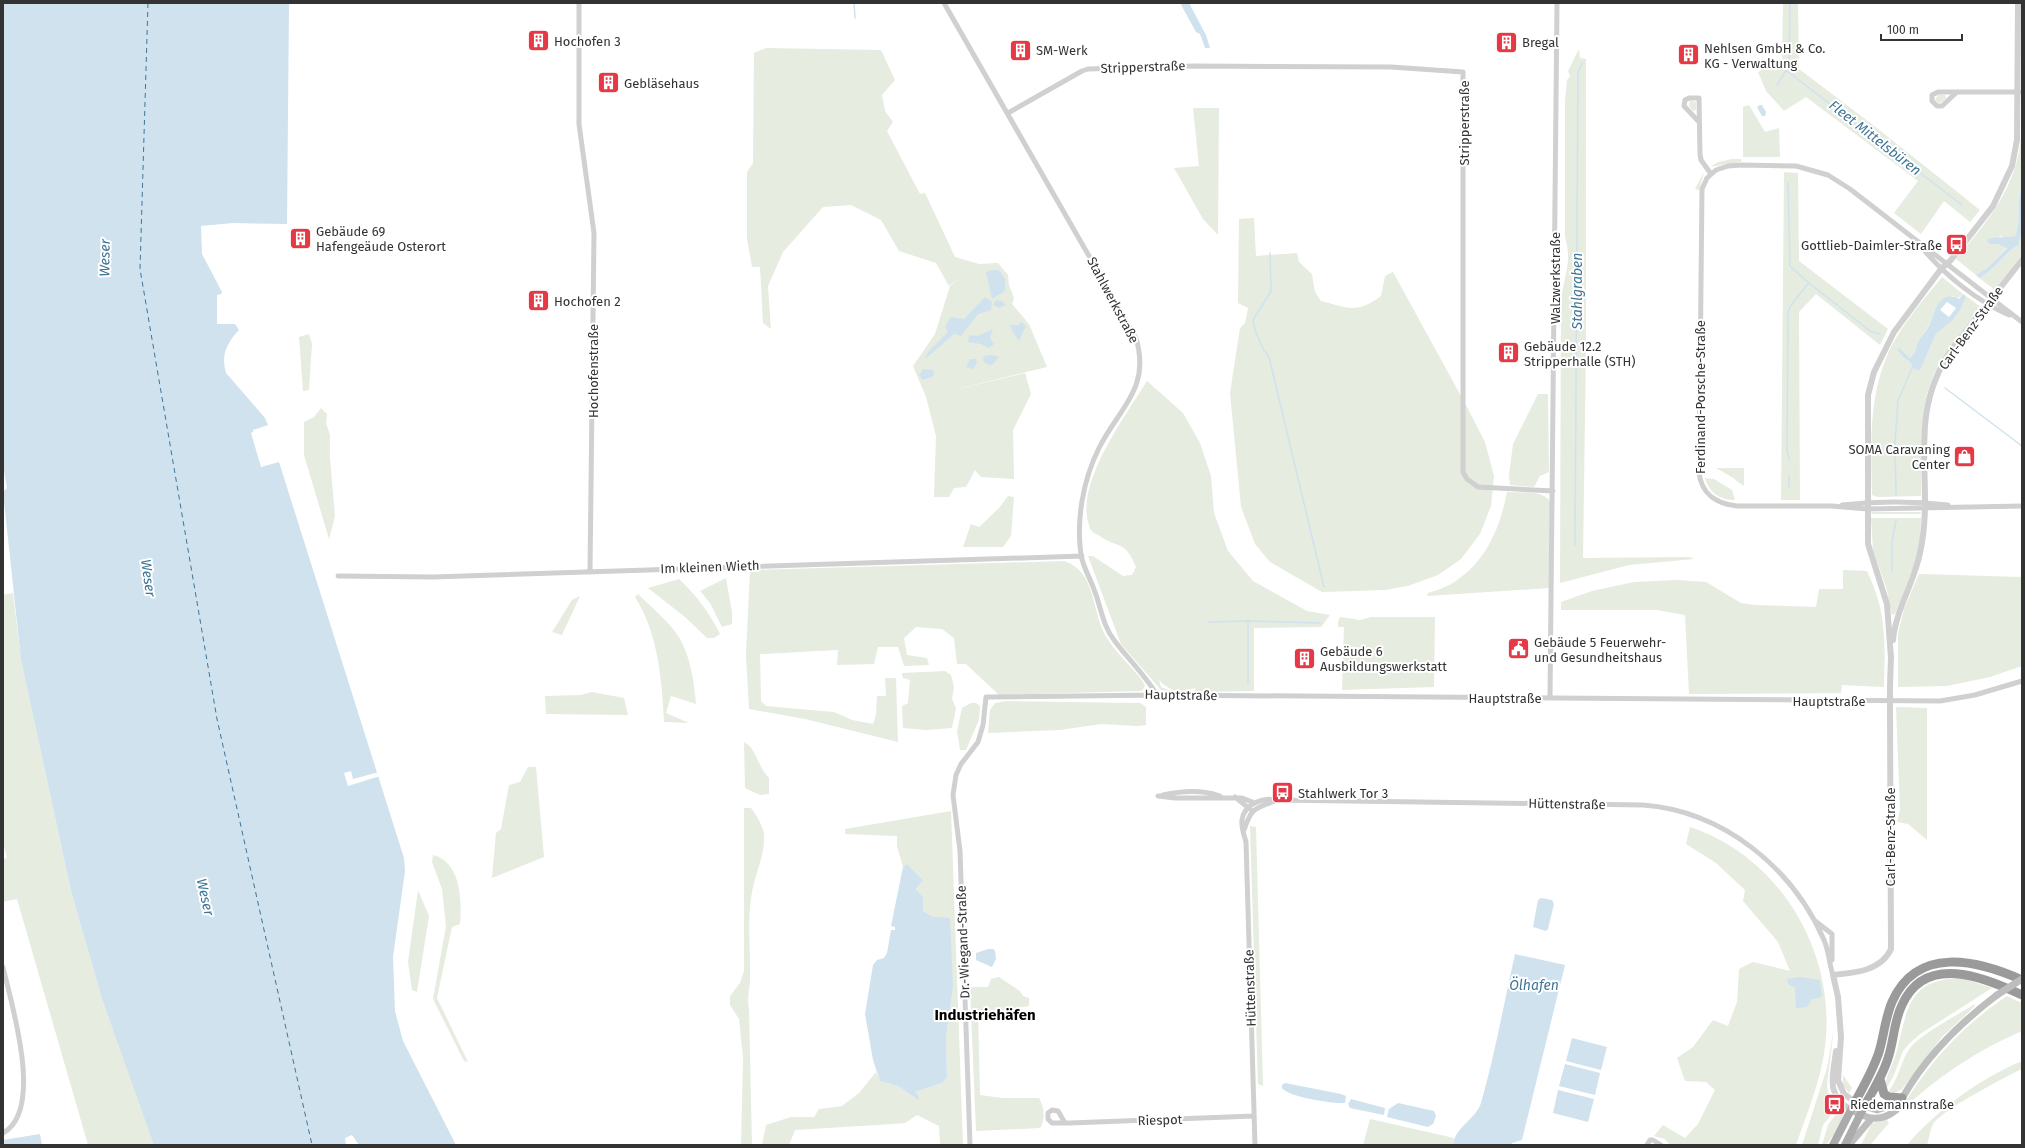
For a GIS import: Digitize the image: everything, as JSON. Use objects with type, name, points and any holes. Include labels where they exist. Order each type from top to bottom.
[{"type":"highway","points":[[1853,1106],[1875,1063],[1893,1001],[1902,986],[1916,973],[1941,963],[1960,962],[1982,964],[2022,980]]},
{"type":"highway","points":[[1862,1111],[1880,1079],[1889,1055],[1901,1005],[1909,992],[1920,982],[1933,976],[1959,973],[1972,975],[2022,995]]},
{"type":"highway","points":[[1880,1079],[1884,1094],[1901,1101]]},
{"type":"main road","points":[[1849,1145],[1871,1119],[1881,1118],[1890,1114],[1901,1101],[1935,1052],[1954,1030],[1997,995],[2022,980]]},
{"type":"main road","points":[[1862,1111],[1877,1110],[1901,1101]]},
{"type":"main road","points":[[1833,1145],[1853,1106],[1862,1111],[1871,1119]]},
{"type":"main road","points":[[1845,1145],[1862,1111]]},
{"type":"street","name":"Hochofenstraße","points":[[579,3],[579,124],[594,233],[590,571]]},
{"type":"street","name":"Stahlwerkstraße","points":[[944,3],[1136,338],[1139,349],[1140,365],[1137,387],[1099,448],[1087,479],[1082,508],[1082,556],[1106,627],[1113,639],[1150,683],[1157,695]]},
{"type":"street","name":"Walzwerkstraße","points":[[1550,698],[1557,3]]},
{"type":"street","name":"Carl-Benz-Straße","points":[[1891,658],[1887,604],[1868,544],[1868,395],[1874,372],[1882,354],[1900,322],[1993,206],[2003,188],[2012,166],[2017,140],[2020,92],[2018,3]]},
{"type":"street","name":"Stripperstraße","points":[[1008,113],[1088,69],[1199,66],[1391,67],[1463,72],[1463,472],[1467,480],[1478,487],[1553,491]]},
{"type":"street","points":[[1957,92],[1942,106],[1937,106],[1932,102],[1932,95],[1936,92],[1957,92],[2020,92]]},
{"type":"street","points":[[1699,122],[1684,106],[1685,100],[1689,98],[1699,98],[1701,160],[1711,174],[1728,166],[1782,165],[1796,166],[1828,175],[1850,189],[2020,321]]},
{"type":"street","name":"Ferdinand-Porsche-Straße","points":[[1711,174],[1704,183],[1701,196],[1699,472],[1701,483],[1710,496],[1726,504],[1832,506],[1867,509],[1924,509],[1959,506]]},
{"type":"street","points":[[1916,241],[1941,269],[1987,305],[2020,321]]},
{"type":"street","name":"Carl-Benz-Straße","points":[[1833,975],[1867,970],[1887,957],[1891,949],[1891,658],[1894,629],[1920,555],[1924,509],[1924,419],[1932,384],[1942,364],[2022,260]]},
{"type":"street","name":"Ferdinand-Porsche-Straße","points":[[1832,506],[1867,502],[1924,502],[1959,506]]},
{"type":"street","points":[[1959,506],[2022,506]]},
{"type":"street","name":"Im kleinen Wieth","points":[[338,576],[433,576],[1082,556]]},
{"type":"street","name":"Hauptstraße","points":[[961,764],[978,742],[983,725],[986,697],[1157,695],[1940,701],[1975,696],[2022,681]]},
{"type":"street","name":"Dr.-Wiegand-Straße","points":[[961,764],[956,775],[953,804],[960,851],[970,1145]]},
{"type":"street","points":[[1158,796],[1175,792],[1210,793],[1223,797],[1242,798],[1254,803],[1248,809]]},
{"type":"street","points":[[1235,798],[1248,809],[1254,810]]},
{"type":"street","name":"Hüttenstraße","points":[[1254,803],[1271,799],[1635,804],[1673,809],[1714,822],[1756,851],[1794,889],[1813,918],[1825,941],[1838,997],[1841,1037],[1838,1080],[1844,1094],[1853,1106]]},
{"type":"street","name":"Hüttenstraße","points":[[1244,831],[1247,818],[1254,810],[1277,800]]},
{"type":"street","name":"Hüttenstraße","points":[[1248,809],[1243,818],[1246,856],[1255,1145]]},
{"type":"street","name":"Hüttenstraße","points":[[1813,918],[1832,934],[1833,947],[1831,956],[1833,975]]},
{"type":"street","points":[[3,967],[20,1042],[25,1084],[18,1114],[10,1128],[3,1133]]},
{"type":"street","name":"Hüttenstraße","points":[[1840,1028],[1837,1035],[1832,1085],[1838,1100],[1853,1106]]},
{"type":"street","name":"Riespot","points":[[1065,1123],[1254,1116]]},
{"type":"street","points":[[1647,1145],[1650,1140],[1654,1140],[1661,1145]]},
{"type":"shaded area","points":[[1783,3],[1798,3],[1799,69],[1873,125],[1980,210],[1970,222],[1944,201],[1921,234],[1894,213],[1918,181],[1806,97],[1784,111],[1766,91],[1758,72],[1782,61]]},
{"type":"shaded area","points":[[766,48],[881,50],[895,80],[882,95],[885,111],[893,122],[887,131],[920,194],[925,193],[955,257],[979,264],[998,263],[1008,275],[1009,285],[1014,298],[1012,304],[1029,324],[1047,367],[937,394],[1025,373],[1031,394],[1013,430],[1014,479],[981,477],[975,470],[966,487],[954,488],[949,497],[934,497],[936,436],[926,397],[913,366],[935,334],[950,286],[963,275],[949,286],[936,263],[899,251],[881,220],[851,205],[823,207],[783,252],[768,286],[771,329],[763,323],[760,267],[752,267],[747,239],[747,172],[753,163],[754,53]]},
{"type":"shaded area","points":[[1579,49],[1580,58],[1586,59],[1586,345],[1583,558],[1690,557],[1694,559],[1629,565],[1560,583],[1561,302],[1568,263],[1565,237],[1565,101],[1567,80],[1570,76],[1568,71]]},
{"type":"shaded area","points":[[1938,95],[1945,95],[1946,98],[1942,102],[1938,103],[1935,100]]},
{"type":"shaded area","points":[[1690,100],[1696,102],[1696,110],[1693,111],[1689,106]]},
{"type":"shaded area","points":[[1749,105],[1765,132],[1779,128],[1780,157],[1743,157],[1743,107]]},
{"type":"shaded area","points":[[1193,108],[1219,108],[1218,235],[1203,219],[1174,168],[1199,166]]},
{"type":"shaded area","points":[[2022,123],[2022,189],[2019,201],[2017,230],[2015,236],[2007,238],[2000,236],[1990,244],[1998,244],[2007,247],[1988,267],[1976,275],[1956,259],[1992,213],[2010,181],[2020,144]]},
{"type":"shaded area","points":[[1741,159],[1741,162],[1710,167],[1718,162]]},
{"type":"shaded area","points":[[1704,172],[1699,190],[1695,189]]},
{"type":"shaded area","points":[[1784,172],[1798,173],[1799,261],[1888,329],[1880,345],[1816,294],[1799,312],[1800,500],[1781,500]]},
{"type":"shaded area","points":[[1254,218],[1256,256],[1297,253],[1299,262],[1312,274],[1315,292],[1321,301],[1352,308],[1373,302],[1381,296],[1385,276],[1393,272],[1467,407],[1485,442],[1494,476],[1491,506],[1480,534],[1461,559],[1438,575],[1408,586],[1385,590],[1322,592],[1270,562],[1255,544],[1241,507],[1230,393],[1240,328],[1245,323],[1248,308],[1238,303],[1239,219]]},
{"type":"shaded area","points":[[2022,232],[2022,255],[1995,290],[1979,278],[1990,271],[2010,251],[2018,246]]},
{"type":"shaded area","points":[[1942,277],[1963,294],[1957,299],[1952,296],[1935,310],[1929,325],[1919,340],[1913,356],[1910,358],[1899,349],[1902,356],[1910,362],[1914,369],[1920,369],[1936,334],[1953,320],[1961,309],[1966,296],[1982,308],[1942,359],[1928,391],[1922,425],[1921,496],[1878,497],[1872,495],[1871,457],[1872,420],[1878,383],[1891,347],[1896,338]]},
{"type":"shaded area","points":[[309,334],[312,344],[309,390],[303,391],[299,337]]},
{"type":"shaded area","points":[[1147,381],[1183,413],[1200,443],[1211,476],[1214,513],[1228,551],[1253,581],[1307,611],[1330,615],[1321,627],[1254,628],[1254,691],[1195,692],[1195,688],[1180,691],[1167,687],[1159,680],[1161,687],[1176,693],[1161,690],[1121,644],[1088,556],[1093,556],[1123,576],[1132,575],[1136,567],[1132,558],[1124,548],[1092,531],[1088,521],[1087,505],[1090,487],[1096,468],[1116,430]]},
{"type":"shaded area","points":[[1538,394],[1548,394],[1549,472],[1540,476],[1534,487],[1510,485],[1509,475],[1513,444]]},
{"type":"shaded area","points":[[321,408],[327,414],[326,423],[330,435],[330,458],[335,516],[329,539],[304,455],[304,422],[314,417]]},
{"type":"shaded area","points":[[1716,468],[1744,468],[1744,486],[1735,479]]},
{"type":"shaded area","points":[[1705,478],[1714,479],[1732,490],[1735,500],[1725,499],[1716,495],[1709,488]]},
{"type":"shaded area","points":[[1507,492],[1537,493],[1547,498],[1550,502],[1549,588],[1427,596],[1428,593],[1440,589],[1463,576],[1482,556],[1495,532]]},
{"type":"shaded area","points":[[1008,496],[1014,497],[1011,536],[1003,547],[963,547],[971,524],[979,527],[999,508]]},
{"type":"shaded area","points":[[1872,512],[1920,512],[1922,514],[1871,514]]},
{"type":"shaded area","points":[[1871,518],[1921,518],[1919,553],[1895,614],[1893,615],[1891,613],[1887,590],[1873,550]]},
{"type":"shaded area","points":[[1064,561],[1075,566],[1088,583],[1098,617],[1107,638],[1142,680],[1145,686],[1142,691],[999,695],[966,664],[957,664],[954,638],[942,629],[916,627],[904,638],[907,655],[927,658],[929,665],[904,666],[898,647],[878,647],[874,664],[837,665],[838,650],[760,654],[761,701],[766,706],[834,712],[852,720],[873,724],[876,715],[877,696],[886,696],[885,678],[896,678],[898,742],[805,719],[749,709],[746,655],[750,570]]},
{"type":"shaded area","points":[[1843,570],[1867,571],[1874,586],[1883,628],[1885,655],[1884,687],[1842,685],[1841,693],[1689,694],[1685,615],[1657,610],[1561,610],[1561,602],[1592,591],[1634,582],[1677,580],[1706,582],[1741,603],[1755,605],[1816,607],[1819,589],[1843,589]]},
{"type":"shaded area","points":[[1919,574],[2022,577],[2022,666],[1990,677],[1947,686],[1898,687],[1898,634],[1904,609]]},
{"type":"shaded area","points":[[726,578],[732,612],[732,624],[722,627],[710,603],[700,591]]},
{"type":"shaded area","points":[[679,579],[697,598],[720,634],[714,638],[707,638],[685,617],[648,588]]},
{"type":"shaded area","points":[[13,593],[21,660],[71,891],[102,999],[155,1145],[88,1145],[17,899],[3,902],[3,859],[7,858],[3,843],[3,595]]},
{"type":"shaded area","points":[[638,594],[676,633],[687,654],[696,704],[671,696],[666,713],[689,723],[664,722],[660,673],[654,641],[643,611],[635,597]]},
{"type":"shaded area","points":[[580,596],[562,635],[552,632],[572,600]]},
{"type":"shaded area","points":[[1340,617],[1360,620],[1371,617],[1435,617],[1434,687],[1342,690],[1344,627],[1338,627]]},
{"type":"shaded area","points":[[945,671],[951,675],[954,687],[952,699],[956,708],[952,728],[926,730],[903,728],[902,706],[908,703],[910,680],[903,678],[902,673]]},
{"type":"shaded area","points":[[592,692],[624,698],[628,715],[546,714],[545,696],[581,695]]},
{"type":"shaded area","points":[[1007,701],[1140,703],[1146,707],[1146,725],[1101,724],[1060,730],[988,733],[990,710],[995,703]]},
{"type":"shaded area","points":[[971,703],[976,703],[980,706],[979,720],[966,750],[960,750],[957,731],[962,708]]},
{"type":"shaded area","points":[[1896,707],[1927,708],[1927,840],[1908,824],[1897,822],[1900,810]]},
{"type":"shaded area","points":[[744,742],[752,749],[769,778],[769,794],[760,795],[745,788]]},
{"type":"shaded area","points":[[528,767],[536,767],[544,857],[492,878],[496,833],[501,829],[509,785],[520,782]]},
{"type":"shaded area","points":[[744,808],[751,808],[761,824],[764,835],[762,855],[753,887],[749,922],[750,982],[748,1002],[752,1145],[741,1145],[743,1057],[739,1019],[730,1005],[730,996],[740,983],[744,971]]},
{"type":"shaded area","points":[[951,811],[963,1145],[940,1145],[939,1126],[917,1115],[905,1123],[795,1130],[789,1145],[762,1145],[766,1125],[791,1117],[814,1117],[819,1109],[842,1106],[859,1093],[876,1072],[880,1081],[898,1086],[918,1100],[915,1092],[942,1083],[947,1078],[946,1037],[953,988],[933,917],[927,915],[923,911],[923,897],[916,889],[923,880],[907,864],[903,867],[897,846],[897,836],[845,834],[845,829]]},
{"type":"shaded area","points":[[1250,826],[1256,827],[1263,1086],[1258,1084]]},
{"type":"shaded area","points":[[1690,827],[1722,841],[1751,861],[1776,885],[1796,913],[1812,944],[1822,978],[1826,1012],[1825,1047],[1817,1084],[1796,1145],[1670,1145],[1665,1139],[1654,1136],[1663,1125],[1685,1138],[1698,1124],[1715,1090],[1706,1082],[1685,1081],[1677,1058],[1693,1047],[1713,1020],[1728,1026],[1737,1002],[1739,969],[1753,962],[1790,971],[1778,942],[1743,901],[1745,890],[1716,863],[1686,844]]},
{"type":"shaded area","points":[[433,855],[442,859],[449,865],[458,883],[460,893],[460,924],[452,927],[437,998],[468,1062],[464,1061],[433,999],[446,926],[442,889],[432,862]]},
{"type":"shaded area","points":[[418,890],[429,916],[417,992],[412,990],[408,962]]},
{"type":"shaded area","points":[[999,977],[1020,991],[1023,996],[1029,998],[1029,1006],[998,1011],[978,1011],[980,1095],[1002,1098],[1039,1098],[1044,1113],[1040,1128],[976,1131],[970,987],[988,987],[991,979]]},
{"type":"shaded area","points":[[1962,978],[1992,988],[1920,1034],[1909,1044],[1903,1051],[1894,1075],[1886,1089],[1887,1076],[1896,1054],[1907,1011],[1912,1000],[1920,991],[1930,984],[1944,980]]},
{"type":"shaded area","points":[[2007,996],[2022,1003],[2022,1031],[1988,1047],[1957,1066],[1927,1088],[1899,1113],[1921,1079],[1946,1048],[1975,1020]]},
{"type":"shaded area","points":[[1975,1004],[1975,1006],[1942,1037],[1902,1089],[1893,1094],[1888,1092],[1895,1082],[1910,1048],[1931,1030]]},
{"type":"shaded area","points":[[1834,1028],[1827,1085],[1828,1092],[1837,1107],[1823,1125],[1818,1145],[1802,1145],[1827,1068]]},
{"type":"shaded area","points":[[2022,1061],[2022,1069],[1974,1094],[1939,1118],[1932,1126],[1927,1145],[1907,1145],[1945,1108],[1975,1086],[2006,1068]]},
{"type":"shaded area","points":[[1843,1075],[1852,1088],[1849,1093],[1843,1085]]},
{"type":"shaded area","points":[[1840,1109],[1843,1115],[1841,1125],[1826,1145],[1822,1145],[1828,1125]]},
{"type":"shaded area","points":[[1370,1119],[1454,1138],[1453,1145],[1363,1145]]},
{"type":"shaded area","points":[[1887,1120],[1889,1123],[1870,1145],[1861,1145],[1872,1123]]},
{"type":"water","name":"Weser","points":[[3,3],[289,3],[287,224],[233,223],[201,226],[202,254],[222,292],[221,294],[217,295],[217,324],[235,324],[239,330],[228,345],[224,355],[226,373],[265,418],[268,425],[253,430],[251,433],[261,467],[279,462],[404,858],[405,871],[393,957],[395,1011],[403,1041],[456,1145],[359,1145],[352,1135],[345,1138],[346,1145],[154,1145],[102,999],[71,891],[21,660],[3,492],[7,488],[3,465]]},
{"type":"water","points":[[1180,3],[1189,3],[1206,35],[1210,48],[1205,48],[1200,34],[1196,32]]},
{"type":"water","points":[[1762,105],[1766,112],[1765,116],[1762,116],[1757,107]]},
{"type":"water","points":[[2022,189],[2022,232],[2018,246],[2010,251],[1990,271],[1979,278],[1976,275],[1988,267],[2007,248],[1998,244],[1990,244],[1987,241],[1992,238],[2015,236],[2018,225],[2019,201]]},
{"type":"water","points":[[999,270],[1005,279],[1005,291],[992,299],[986,272]]},
{"type":"water","points":[[1963,294],[1966,296],[1961,309],[1953,320],[1936,334],[1920,370],[1914,369],[1910,362],[1902,356],[1898,350],[1899,348],[1910,358],[1912,357],[1919,340],[1929,326],[1934,312],[1940,302],[1948,297],[1959,299]],"holes":[[[1947,302],[1956,308],[1949,317],[1940,310]]]},
{"type":"water","points":[[985,297],[992,302],[991,310],[978,314],[961,336],[954,334],[925,359],[928,352],[948,332],[945,327],[951,317],[964,319]]},
{"type":"water","points":[[996,300],[1002,301],[1006,305],[999,308],[993,305]]},
{"type":"water","points":[[1021,321],[1026,326],[1019,341],[1010,325],[1019,325]]},
{"type":"water","points":[[993,329],[990,338],[994,344],[989,348],[981,344],[968,342],[969,335],[978,336]]},
{"type":"water","points":[[992,355],[999,357],[992,365],[986,364],[983,360],[984,356]]},
{"type":"water","points":[[970,359],[976,359],[977,363],[973,369],[966,367]]},
{"type":"water","points":[[923,369],[933,370],[934,376],[923,380],[919,375]]},
{"type":"water","points":[[907,864],[923,880],[916,889],[923,897],[923,911],[933,917],[950,918],[953,988],[946,1037],[947,1078],[942,1083],[915,1092],[919,1097],[918,1100],[898,1086],[880,1081],[873,1060],[865,1014],[873,965],[877,960],[884,958],[887,953],[891,930],[895,930],[895,927],[891,926],[903,867]]},
{"type":"water","points":[[1541,898],[1552,900],[1554,904],[1548,929],[1546,931],[1533,927],[1538,900]]},
{"type":"water","points":[[993,949],[995,951],[996,959],[992,967],[976,960],[976,953]]},
{"type":"water","name":"Ölhafen","points":[[1515,954],[1565,965],[1522,1140],[1512,1143],[1511,1145],[1453,1145],[1461,1128],[1475,1114],[1481,1103]]},
{"type":"water","points":[[1800,977],[1820,980],[1822,996],[1812,999],[1807,1007],[1796,1008],[1795,988],[1788,984],[1787,979]]},
{"type":"water","points":[[1572,1038],[1607,1047],[1601,1070],[1566,1061]]},
{"type":"water","points":[[1565,1064],[1600,1073],[1595,1095],[1559,1086]]},
{"type":"water","points":[[1285,1083],[1341,1094],[1346,1096],[1345,1103],[1322,1101],[1293,1094],[1282,1088],[1282,1085]]},
{"type":"water","points":[[1558,1090],[1594,1099],[1588,1122],[1553,1113]]},
{"type":"water","points":[[1351,1099],[1385,1108],[1384,1115],[1350,1108],[1348,1104]]},
{"type":"water","points":[[1398,1103],[1434,1111],[1436,1116],[1433,1124],[1428,1127],[1387,1117],[1389,1109]]},
{"type":"water","points":[[40,1134],[42,1145],[3,1145],[3,1140]]},
{"type":"pier","points":[[351,771],[353,779],[379,772],[380,776],[348,786],[344,773]]},
{"type":"waterway","points":[[854,3],[855,18]]},
{"type":"waterway","name":"Fleet Mittelsbüren","points":[[1777,85],[1789,66],[1790,3]]},
{"type":"waterway","name":"Stahlgraben","points":[[1575,545],[1578,72],[1582,63]]},
{"type":"waterway","name":"Fleet Mittelsbüren","points":[[1787,71],[1962,205]]},
{"type":"waterway","name":"Fleet Mittelsbüren","points":[[1788,182],[1790,266],[1809,283],[1870,331],[1880,334]]},
{"type":"waterway","points":[[1270,253],[1271,291],[1253,320],[1255,330],[1263,349],[1269,357],[1324,587]]},
{"type":"waterway","name":"Fleet Mittelsbüren","points":[[1789,459],[1787,451],[1788,312],[1791,305],[1808,284]]},
{"type":"waterway","name":"Fleet Mittelsbüren","points":[[1896,495],[1895,443],[1898,401],[1913,366]]},
{"type":"waterway","name":"Fleet Mittelsbüren","points":[[1945,388],[2022,446]]},
{"type":"waterway","name":"Fleet Mittelsbüren","points":[[1789,475],[1789,487]]},
{"type":"waterway","name":"Fleet Mittelsbüren","points":[[1892,571],[1892,541],[1896,521]]},
{"type":"waterway","points":[[1208,622],[1248,621],[1320,623]]},
{"type":"waterway","points":[[1248,621],[1248,684]]},
{"type":"ferry route","points":[[148,3],[140,269],[217,719],[312,1145]]},
{"type":"place","name":"Hochofen 3","points":[[539,41]]},
{"type":"place","name":"Bregal","points":[[1507,42]]},
{"type":"place","name":"SM-Werk","points":[[1021,50]]},
{"type":"place","name":"Nehlsen GmbH & Co. KG - Verwaltung","points":[[1689,55]]},
{"type":"place","name":"Gebläsehaus","points":[[609,83]]},
{"type":"place","name":"Gebäude 69 Hafengeäude Osterort","points":[[300,238]]},
{"type":"place","name":"Gottlieb-Daimler-Straße","points":[[1957,245]]},
{"type":"place","name":"Hochofen 2","points":[[538,301]]},
{"type":"place","name":"Gebäude 12.2 Stripperhalle (STH)","points":[[1509,353]]},
{"type":"place","name":"SOMA Caravaning Center","points":[[1965,456]]},
{"type":"place","name":"Gebäude 5 Feuerwehr- und Gesundheitshaus","points":[[1518,649]]},
{"type":"place","name":"Gebäude 6 Ausbildungswerkstatt","points":[[1305,658]]},
{"type":"place","name":"Stahlwerk Tor 3","points":[[1282,793]]},
{"type":"place","name":"Riedemannstraße","points":[[1835,1104]]},
{"type":"district","name":"Industriehäfen","points":[[985,1015]]}]
